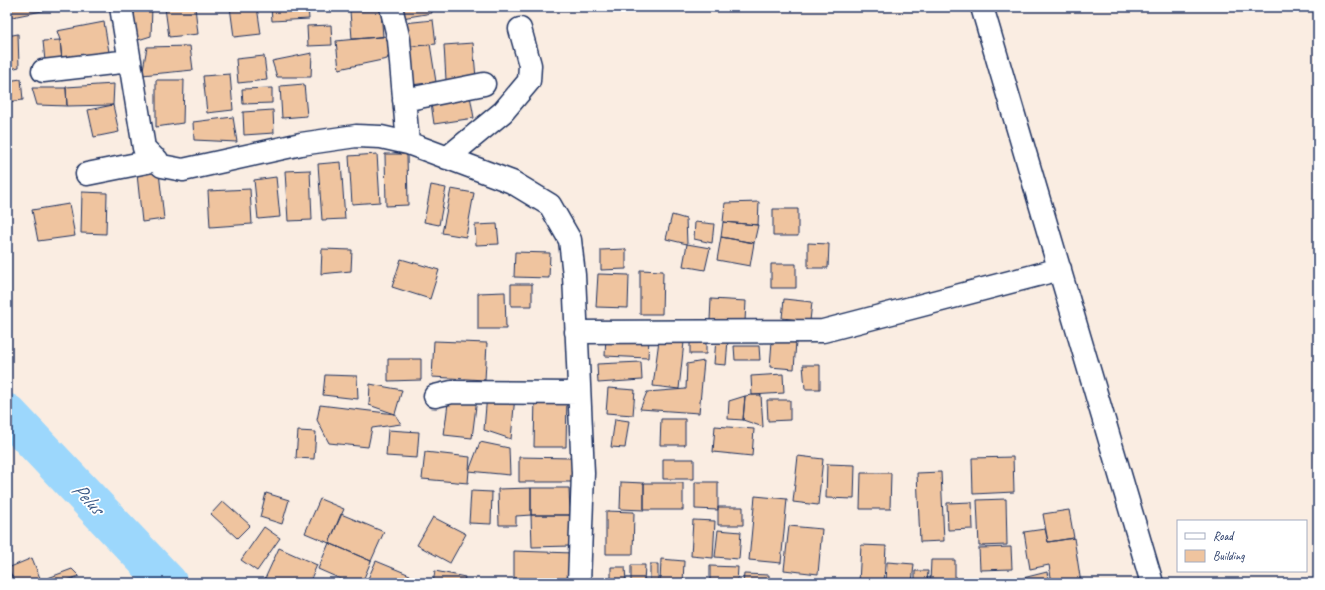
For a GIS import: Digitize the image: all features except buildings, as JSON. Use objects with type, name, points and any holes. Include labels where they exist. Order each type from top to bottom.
[{"type":"street","points":[[121,7],[144,148],[162,166],[184,170],[301,144],[356,136],[381,137],[408,143],[512,182],[550,205],[570,240],[574,275],[583,473],[579,583]]},
{"type":"street","points":[[391,7],[399,40],[408,143]]},
{"type":"street","points":[[982,7],[1051,271],[1152,583]]},
{"type":"street","points":[[448,158],[503,112],[529,81],[530,65],[520,29]]},
{"type":"street","points":[[43,71],[130,61]]},
{"type":"street","points":[[404,100],[484,84]]},
{"type":"street","points":[[87,174],[157,160]]},
{"type":"street","points":[[576,332],[823,331],[1051,271]]},
{"type":"street","points":[[435,396],[460,392],[579,393]]},
{"type":"waterway","name":"Pelus","points":[[7,413],[168,583]]}]
